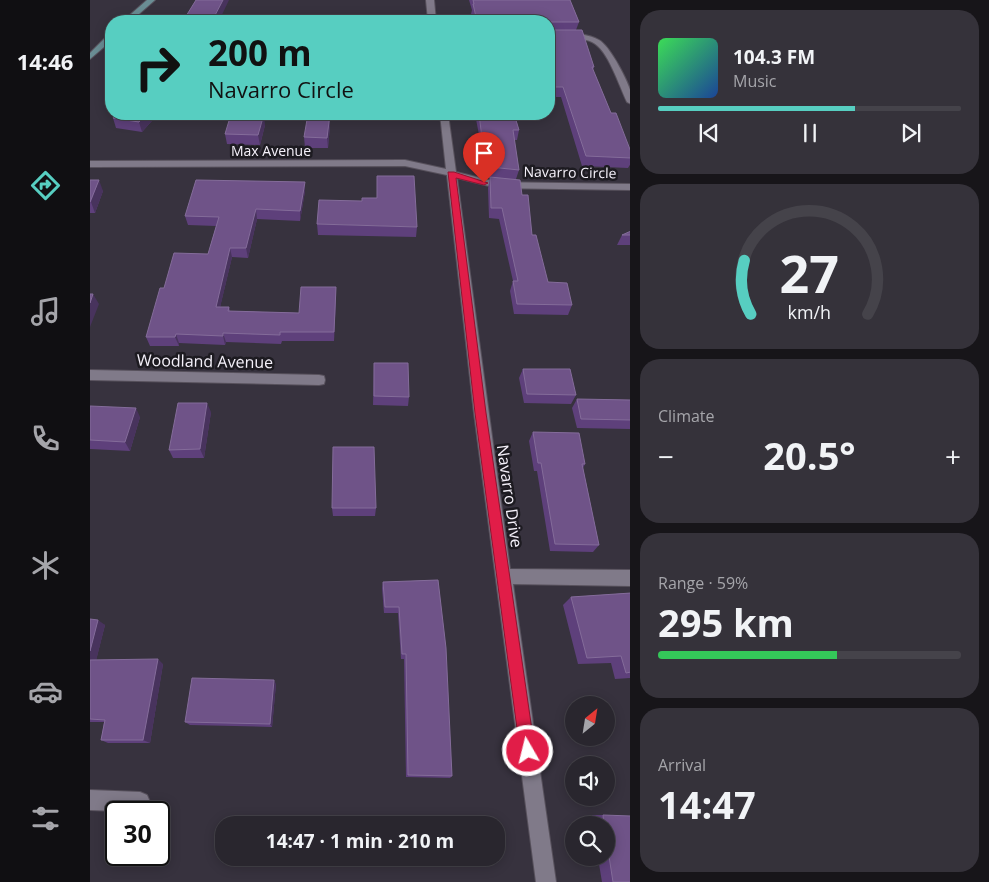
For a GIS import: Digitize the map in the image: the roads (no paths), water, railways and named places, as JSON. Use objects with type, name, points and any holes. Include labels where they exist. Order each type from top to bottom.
[{"type":"main road","points":[[134,15],[151,0]]},
{"type":"main road","points":[[90,56],[105,42]]},
{"type":"street","points":[[430,0],[431,15]]},
{"type":"street","points":[[555,36],[577,37],[596,41],[604,47],[630,102]]},
{"type":"street","name":"Navarro Drive","points":[[445,120],[503,576],[546,882]]},
{"type":"street","name":"Max Avenue","points":[[90,164],[405,163],[420,164],[451,174]]},
{"type":"street","name":"Navarro Circle","points":[[451,174],[497,185],[630,187]]},
{"type":"street","name":"Woodland Avenue","points":[[90,375],[319,380]]},
{"type":"street","points":[[503,576],[630,578]]},
{"type":"street","points":[[90,800],[115,801]]}]
